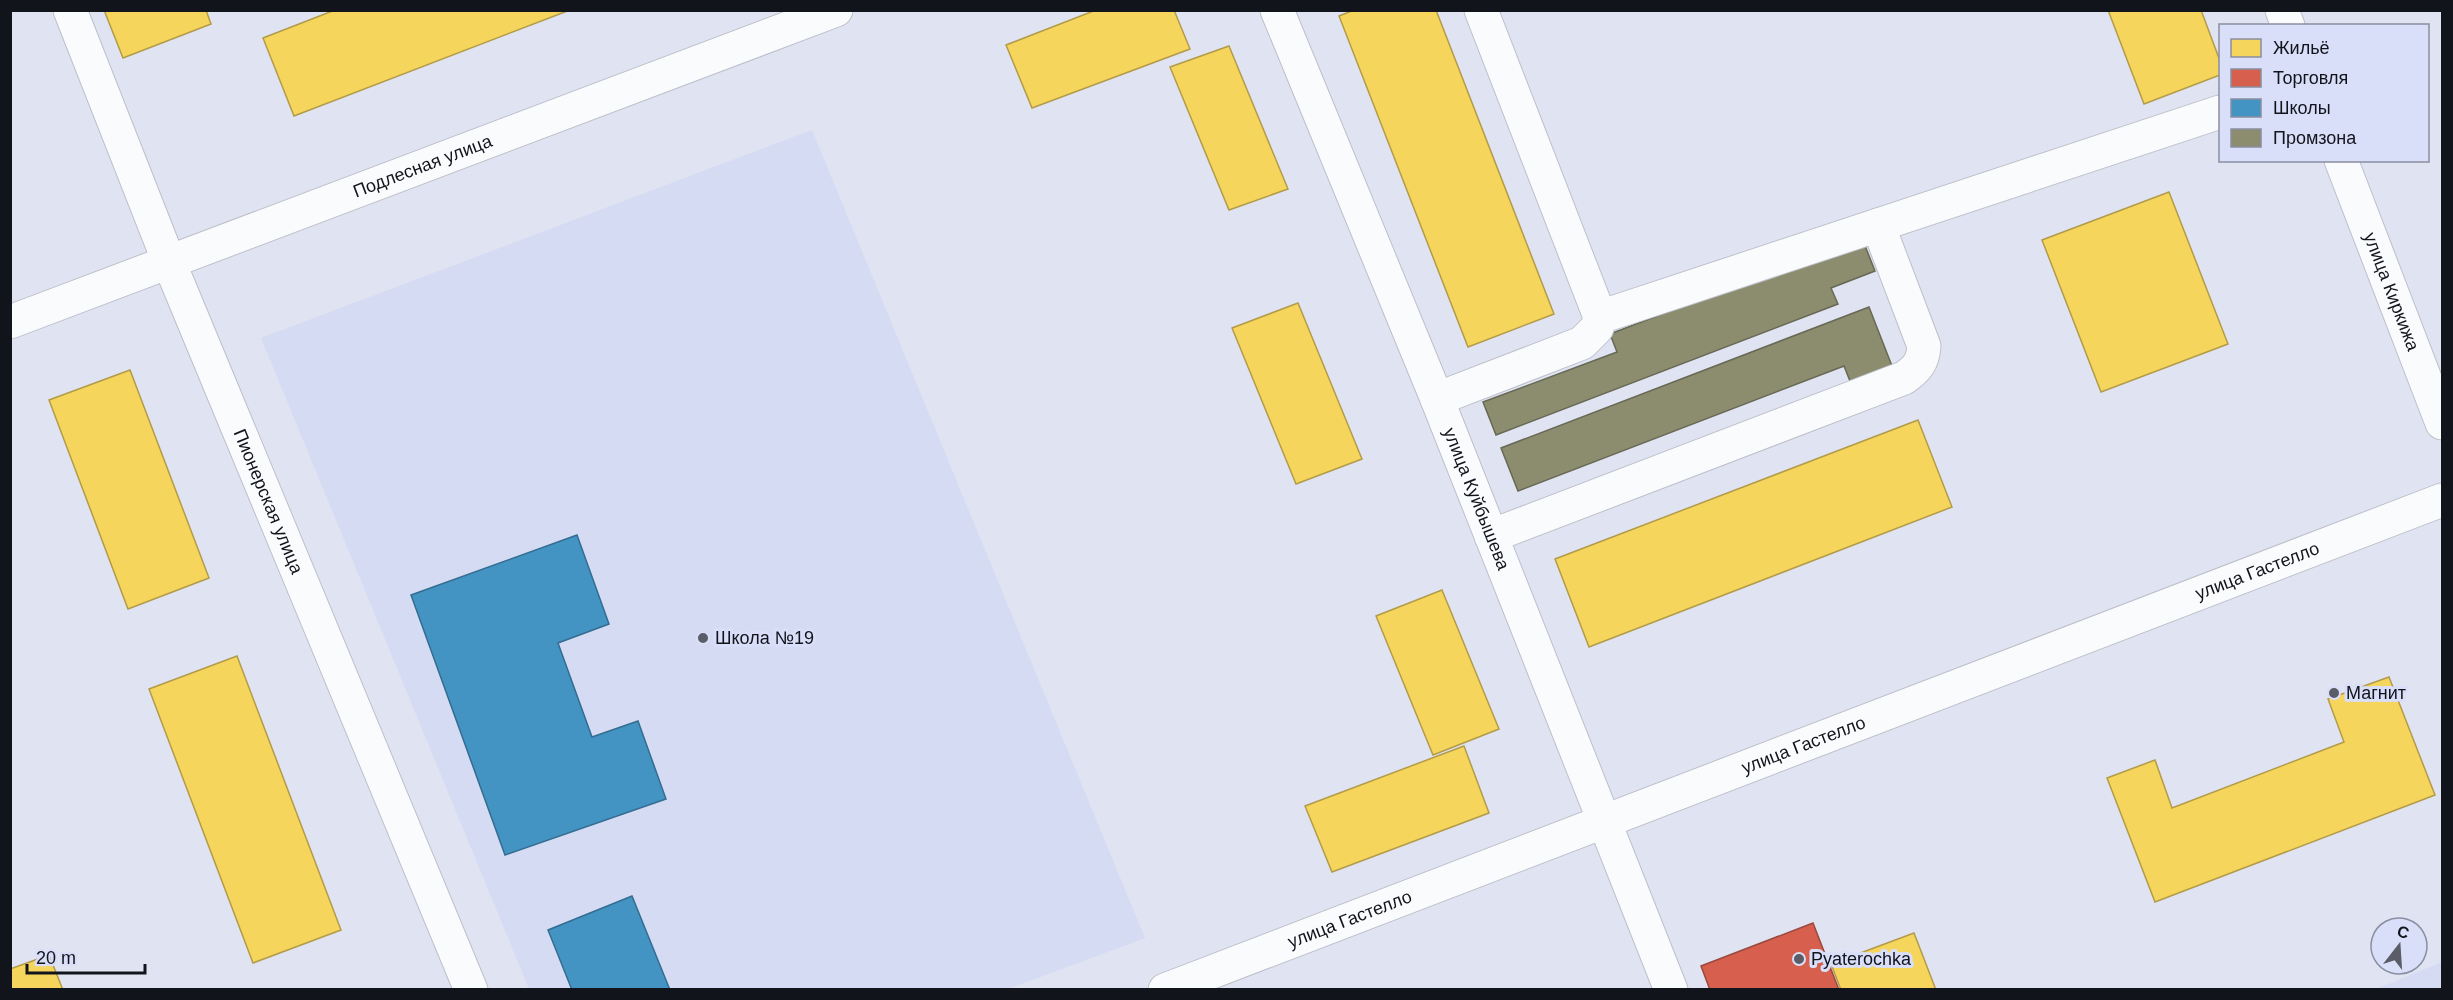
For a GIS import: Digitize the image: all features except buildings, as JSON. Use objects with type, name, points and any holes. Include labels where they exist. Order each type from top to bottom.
[{"type":"street","name":"Пионерская улица","points":[[70,10],[169,262],[471,990]]},
{"type":"street","name":"Подлесная улица","points":[[10,322],[836,10]]},
{"type":"street","name":"улица Куйбышева","points":[[1277,10],[1437,399],[1602,821],[1671,990]]},
{"type":"street","points":[[1437,399],[1582,343],[1597,328],[1600,316],[1481,10]]},
{"type":"street","points":[[1600,316],[2219,112]]},
{"type":"street","name":"улица Киркижа","points":[[2341,162],[2442,423]]},
{"type":"street","points":[[1491,536],[1904,378],[1916,370],[1923,355],[1924,346],[1878,225]]},
{"type":"street","name":"улица Гастелло","points":[[1166,990],[2442,500]]},
{"type":"shaded area","name":"Школа №19","points":[[812,130],[1145,938],[1008,989],[529,989],[261,338]]},
{"type":"shaded area","points":[[2442,962],[2442,989],[2376,989],[2408,976],[2429,976],[2429,967]]},
{"type":"place","name":"Школа №19","points":[[703,638]]},
{"type":"place","name":"Магнит","points":[[2334,693]]},
{"type":"place","name":"Pyaterochka","points":[[1799,959]]}]
